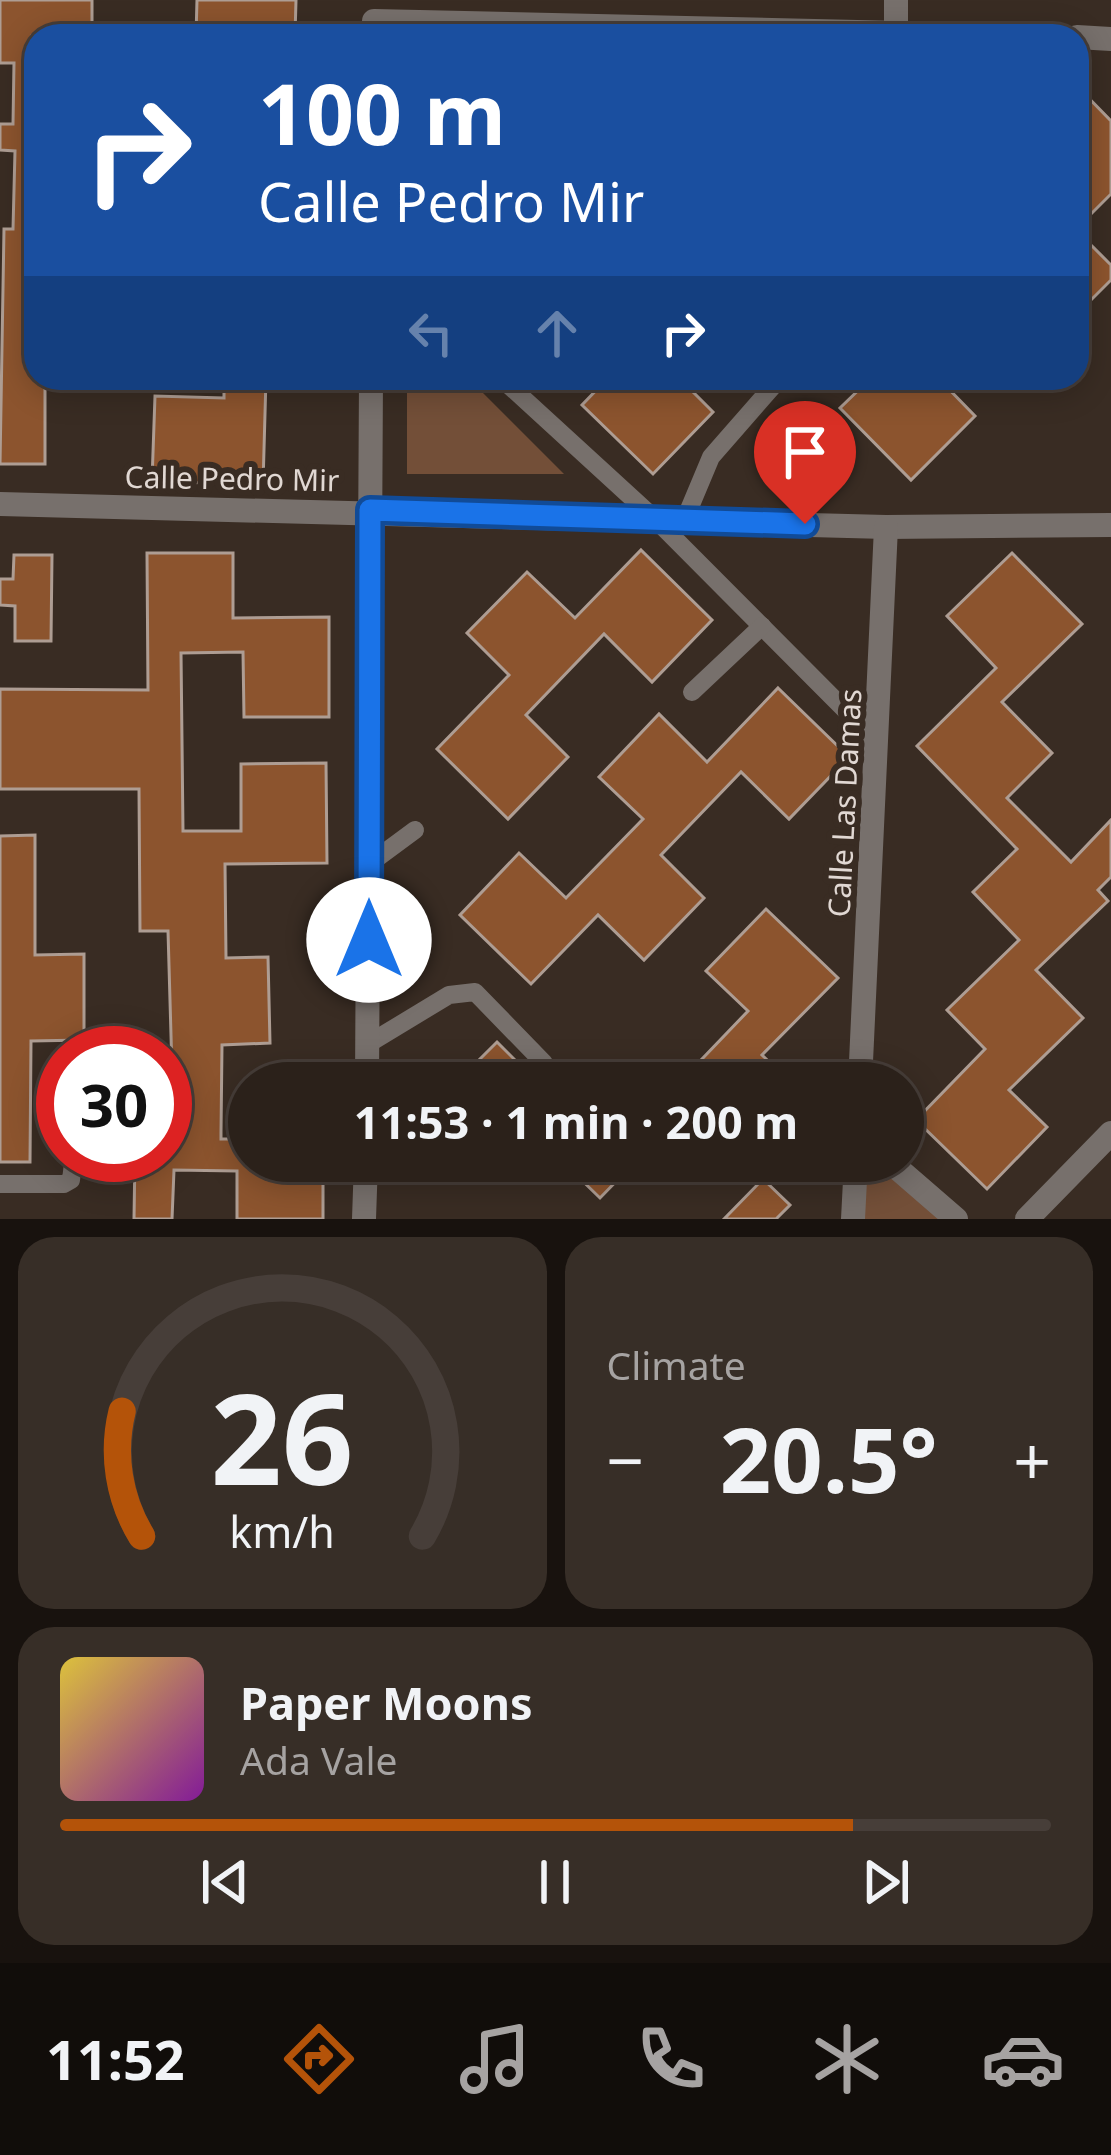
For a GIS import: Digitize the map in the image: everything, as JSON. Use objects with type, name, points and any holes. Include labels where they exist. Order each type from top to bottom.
[{"type":"street","points":[[374,19],[508,24]]},
{"type":"street","points":[[368,1062],[371,390]]},
{"type":"street","name":"Calle Pedro Mir","points":[[0,504],[370,510],[886,527],[1111,525]]},
{"type":"street","name":"Calle Las Damas","points":[[861,1062],[886,527]]},
{"type":"street","points":[[1031,1218],[1111,1133]]},
{"type":"street","points":[[364,1219],[365,1182]]},
{"type":"street","points":[[854,1219],[855,1182]]},
{"type":"street","points":[[914,1182],[956,1219]]},
{"type":"lane","points":[[515,390],[656,519],[878,743]]},
{"type":"lane","points":[[685,519],[711,457],[770,390]]},
{"type":"lane","points":[[692,692],[762,626]]},
{"type":"lane","points":[[369,865],[415,830]]},
{"type":"lane","points":[[368,1044],[449,995],[475,992],[543,1062]]},
{"type":"lane","points":[[0,1184],[68,1182]]},
{"type":"shaded area","points":[[407,390],[480,390],[564,474],[407,474]]},
{"type":"shaded area","points":[[864,1182],[899,1182],[943,1219],[863,1219]]},
{"type":"building","points":[[0,0],[92,0],[92,24],[24,24],[24,390],[45,390],[45,464],[0,464],[4,229],[13,229],[15,151],[0,150],[0,124],[13,124],[14,63],[0,63]]},
{"type":"building","points":[[197,0],[296,0],[295,24],[196,24]]},
{"type":"building","points":[[1089,98],[1111,121],[1111,194],[1089,216]]},
{"type":"building","points":[[1092,246],[1111,265],[1111,280],[1089,302]]},
{"type":"building","points":[[224,390],[266,390],[263,485],[152,481],[155,396],[224,398]]},
{"type":"building","points":[[596,390],[691,390],[713,412],[653,474],[582,405]]},
{"type":"building","points":[[859,390],[950,390],[975,416],[911,480],[840,408]]},
{"type":"building","points":[[641,550],[712,620],[652,682],[604,634],[526,715],[568,757],[508,819],[437,749],[509,675],[467,633],[527,572],[575,618]]},
{"type":"building","points":[[147,553],[233,553],[233,618],[329,617],[329,717],[244,717],[243,652],[181,653],[183,831],[241,831],[241,764],[326,763],[327,863],[225,864],[226,958],[268,957],[270,1043],[222,1045],[221,1139],[228,1139],[228,1171],[192,1170],[192,1026],[171,1026],[168,931],[140,931],[139,789],[0,789],[0,689],[148,690]]},
{"type":"building","points":[[1012,553],[1082,624],[1002,702],[1052,753],[1007,798],[1071,862],[1111,820],[1111,877],[1098,890],[1108,901],[1036,970],[1083,1018],[1009,1090],[1047,1127],[987,1189],[924,1128],[924,1112],[985,1049],[947,1010],[1019,940],[973,892],[1017,849],[917,746],[996,668],[947,616]]},
{"type":"building","points":[[14,555],[52,555],[51,641],[15,641],[15,606],[0,605],[0,579],[13,579]]},
{"type":"building","points":[[778,688],[849,757],[789,819],[741,772],[661,855],[704,898],[644,960],[598,915],[531,984],[460,915],[519,853],[566,898],[643,819],[599,777],[659,714],[707,762]]},
{"type":"building","points":[[35,835],[35,955],[84,954],[84,1026],[36,1026],[36,1041],[31,1041],[30,1162],[0,1162],[0,836]]},
{"type":"building","points":[[766,909],[838,978],[762,1055],[769,1062],[699,1062],[748,1011],[706,971]]},
{"type":"building","points":[[497,1042],[517,1062],[477,1062]]},
{"type":"building","points":[[135,1182],[174,1182],[172,1219],[134,1219]]},
{"type":"building","points":[[237,1182],[323,1182],[323,1219],[237,1219]]},
{"type":"building","points":[[584,1182],[616,1182],[600,1198]]},
{"type":"building","points":[[760,1182],[766,1182],[790,1205],[776,1219],[724,1219]]},
{"type":"route","points":[[369,940],[370,510],[805,524]]}]
